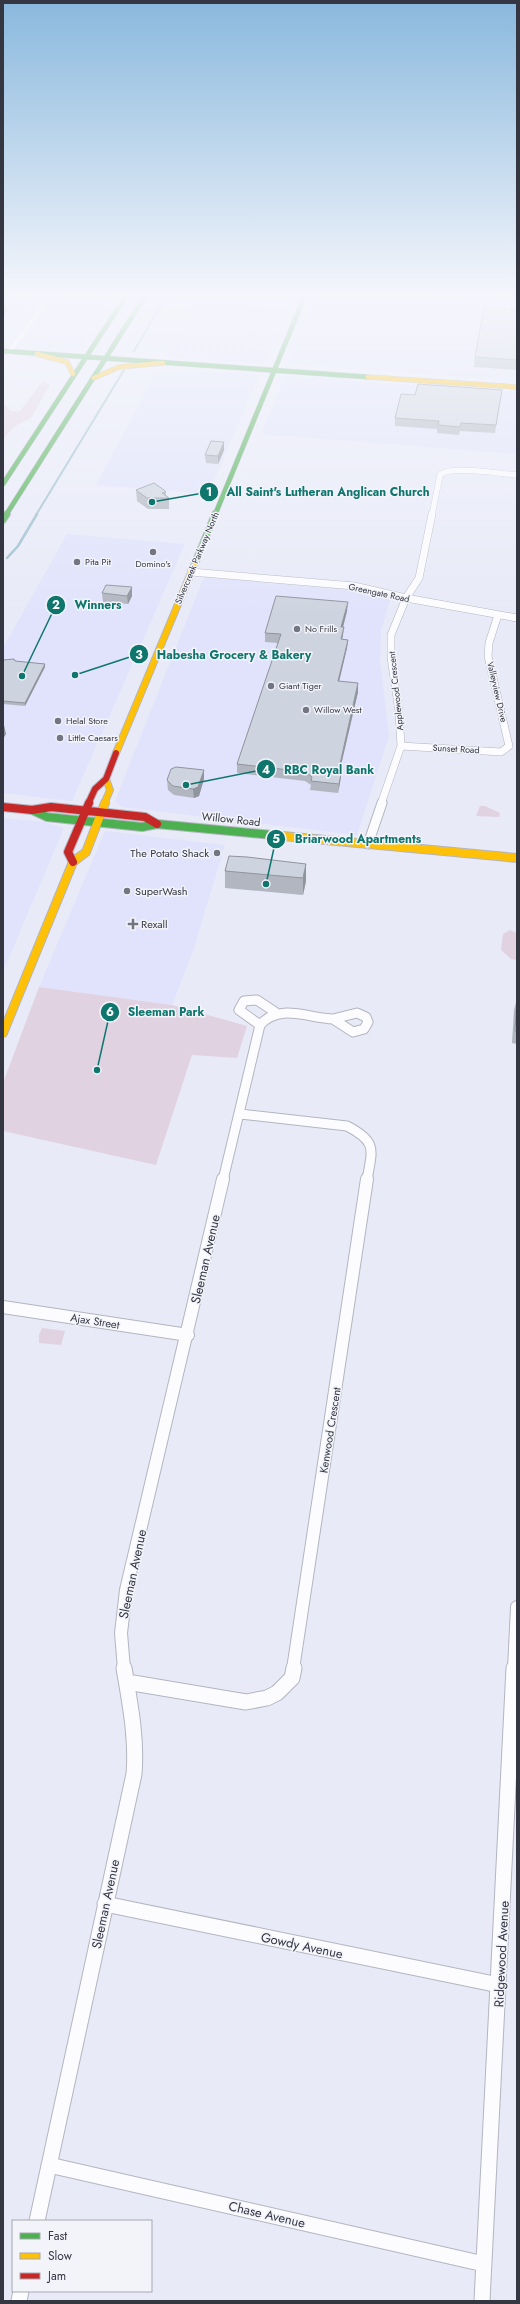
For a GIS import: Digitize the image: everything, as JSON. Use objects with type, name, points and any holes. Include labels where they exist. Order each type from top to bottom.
[{"type":"main road","points":[[3,484],[56,401]]},
{"type":"main road","points":[[3,520],[79,401]]},
{"type":"main road","name":"Silvercreek Parkway North","points":[[73,862],[68,852],[95,789],[106,779],[262,401]]},
{"type":"main road","name":"Silvercreek Parkway North","points":[[3,1033],[73,862],[86,852],[110,790],[106,779]]},
{"type":"main road","name":"Willow Road","points":[[3,807],[32,810],[51,807],[101,812],[145,817],[157,824]]},
{"type":"main road","name":"Willow Road","points":[[32,810],[47,817],[142,827],[157,824],[517,858]]},
{"type":"street","name":"Applewood Crescent","points":[[368,844],[401,746],[399,712],[392,657],[392,635],[406,598],[419,578],[440,475],[443,472],[456,470],[517,475]]},
{"type":"street","name":"Greengate Road","points":[[191,572],[354,586],[406,598],[517,618]]},
{"type":"street","name":"Valleyview Drive","points":[[498,615],[489,644],[488,656],[509,746]]},
{"type":"street","name":"Sunset Road","points":[[401,746],[501,752],[506,750],[509,746]]},
{"type":"street","points":[[275,1012],[263,1019],[260,1025],[238,1010],[244,1001],[256,999],[275,1012],[333,1020]]},
{"type":"street","name":"Sleeman Avenue","points":[[37,2220],[134,1768],[136,1750],[127,1682],[122,1657],[121,1628],[126,1590],[188,1335],[260,1025]]},
{"type":"street","name":"Kenwood Crescent","points":[[127,1682],[246,1702],[264,1700],[281,1692],[292,1678],[372,1149],[368,1140],[359,1132],[347,1126],[240,1114]]},
{"type":"street","name":"Ajax Street","points":[[3,1307],[188,1335]]},
{"type":"street","name":"Ridgewood Avenue","points":[[482,2301],[500,1985],[517,1607]]},
{"type":"street","name":"Gowdy Avenue","points":[[105,1904],[500,1985]]},
{"type":"street","name":"Chase Avenue","points":[[49,2165],[484,2264]]},
{"type":"shaded area","points":[[28,401],[41,401],[31,418],[15,426],[3,439],[3,403],[11,411],[20,411]]},
{"type":"shaded area","points":[[141,401],[249,401],[208,494],[96,485]]},
{"type":"shaded area","points":[[275,401],[517,401],[517,454],[261,434]]},
{"type":"shaded area","points":[[67,534],[185,544],[72,801],[3,793],[3,648]]},
{"type":"shaded area","points":[[204,577],[355,591],[390,600],[381,631],[380,660],[389,736],[357,835],[122,807],[115,801]]},
{"type":"shaded area","points":[[480,806],[485,806],[500,813],[499,817],[476,816]]},
{"type":"shaded area","points":[[3,818],[44,822],[64,828],[5,967],[3,966]]},
{"type":"shaded area","points":[[105,831],[225,845],[193,951],[172,1005],[39,987]]},
{"type":"shaded area","points":[[510,930],[517,933],[517,960],[511,959],[501,950],[503,934]]},
{"type":"shaded area","points":[[39,987],[172,1005],[247,1026],[237,1058],[192,1055],[156,1165],[3,1131],[3,1083]]},
{"type":"shaded area","points":[[42,1328],[65,1331],[61,1345],[39,1343],[39,1335]]},
{"type":"building","points":[[399,401],[500,401],[496,425],[461,423],[460,427],[438,425],[439,421],[395,418]]},
{"type":"building","points":[[211,441],[224,442],[218,456],[205,455]]},
{"type":"building","points":[[154,483],[166,492],[162,493],[169,498],[147,498],[136,490]]},
{"type":"building","points":[[106,585],[132,587],[127,596],[102,593]]},
{"type":"building","name":"Willow West","points":[[276,596],[348,602],[341,627],[344,627],[341,639],[348,640],[338,681],[358,683],[338,773],[341,774],[339,784],[311,781],[312,777],[306,772],[237,764],[281,634],[265,633]]},
{"type":"building","points":[[14,659],[15,661],[45,664],[25,703],[3,701],[3,660]]},
{"type":"building","points":[[176,767],[204,770],[198,787],[193,789],[173,786],[167,780],[171,769]]},
{"type":"building","points":[[229,856],[306,864],[303,878],[225,871]]},
{"type":"building","points":[[517,998],[517,1032],[515,1031]]},
{"type":"waterway","points":[[36,515],[105,401]]},
{"type":"waterway","points":[[7,558],[18,546],[37,514]]},
{"type":"traffic: fast","points":[[3,484],[58,401]]},
{"type":"traffic: fast","points":[[3,520],[79,401]]},
{"type":"traffic: fast","points":[[196,561],[262,401]]},
{"type":"traffic: fast","points":[[32,810],[47,817],[142,827],[157,824],[272,835]]},
{"type":"traffic: slow","points":[[116,753],[196,561]]},
{"type":"traffic: slow","points":[[3,1033],[73,862],[86,852],[110,790],[106,779]]},
{"type":"traffic: slow","points":[[272,835],[517,858]]},
{"type":"traffic: jam","points":[[73,862],[68,852],[95,789],[106,779],[116,753]]},
{"type":"traffic: jam","points":[[3,807],[32,810],[51,807],[145,817],[157,824]]},
{"type":"place","name":"All Saint's Lutheran Anglican Church","points":[[152,502]]},
{"type":"place","name":"Domino's","points":[[153,552]]},
{"type":"place","name":"Pita Pit","points":[[77,562]]},
{"type":"place","name":"No Frills","points":[[297,629]]},
{"type":"place","name":"Habesha Grocery & Bakery","points":[[75,675]]},
{"type":"place","name":"Winners","points":[[22,676]]},
{"type":"place","name":"Giant Tiger","points":[[271,686]]},
{"type":"place","name":"Willow West","points":[[306,710]]},
{"type":"place","name":"Helal Store","points":[[58,721]]},
{"type":"place","name":"Little Caesars","points":[[60,738]]},
{"type":"place","name":"RBC Royal Bank","points":[[186,785]]},
{"type":"place","name":"The Potato Shack","points":[[217,853]]},
{"type":"place","name":"Briarwood Apartments","points":[[266,884]]},
{"type":"place","name":"SuperWash","points":[[127,891]]},
{"type":"place","name":"Rexall","points":[[133,924]]},
{"type":"place","name":"Sleeman Park","points":[[97,1070]]}]
